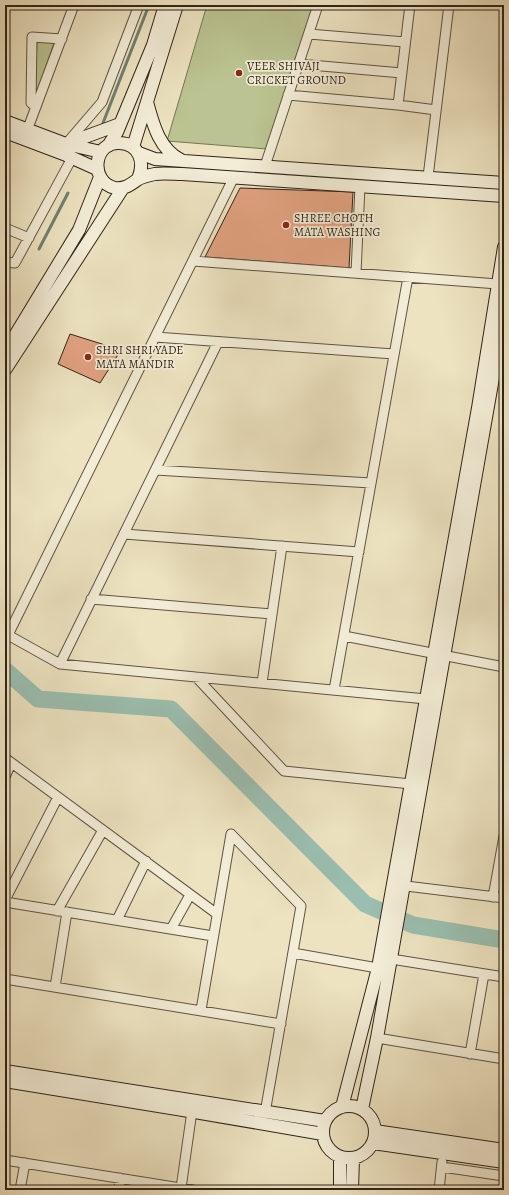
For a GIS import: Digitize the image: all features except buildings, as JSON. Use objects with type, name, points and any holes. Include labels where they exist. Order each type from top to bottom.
[{"type":"street","points":[[28,128],[74,5]]},
{"type":"street","points":[[66,144],[102,102],[139,5]]},
{"type":"street","points":[[5,352],[79,230],[98,173],[97,160],[120,124],[153,45],[165,5]]},
{"type":"street","points":[[138,179],[142,166],[136,150],[147,102],[177,5]]},
{"type":"street","points":[[265,166],[318,5]]},
{"type":"street","points":[[398,105],[410,5]]},
{"type":"street","points":[[428,177],[449,5]]},
{"type":"street","points":[[309,34],[406,42]]},
{"type":"street","points":[[36,107],[31,104],[32,38],[62,39]]},
{"type":"street","points":[[299,64],[402,73]]},
{"type":"street","points":[[288,95],[436,110]]},
{"type":"street","points":[[147,102],[161,141],[168,151],[181,160]]},
{"type":"street","points":[[5,121],[28,128],[66,144],[104,149],[116,142],[125,143],[155,159],[504,183]]},
{"type":"street","points":[[66,144],[120,124]]},
{"type":"street","points":[[5,132],[72,158],[98,173],[106,184],[114,188],[123,188],[131,185],[138,179],[156,174],[504,196]]},
{"type":"street","points":[[66,144],[72,158]]},
{"type":"street","points":[[6,264],[15,263],[72,158]]},
{"type":"street","points":[[234,178],[6,639],[60,664],[426,699]]},
{"type":"street","points":[[356,273],[360,186]]},
{"type":"street","points":[[5,370],[123,188]]},
{"type":"street","points":[[5,228],[29,238]]},
{"type":"street","points":[[498,337],[498,284],[504,247]]},
{"type":"street","points":[[192,261],[498,284]]},
{"type":"street","points":[[334,690],[408,277]]},
{"type":"street","points":[[362,1109],[377,1038],[386,959],[398,888],[498,337],[504,315]]},
{"type":"street","points":[[155,337],[394,354]]},
{"type":"street","points":[[60,664],[218,342]]},
{"type":"street","points":[[155,470],[371,483]]},
{"type":"street","points":[[124,534],[359,552]]},
{"type":"street","points":[[262,683],[282,546]]},
{"type":"street","points":[[91,600],[272,614]]},
{"type":"street","points":[[344,636],[504,667]]},
{"type":"street","points":[[398,888],[411,784],[426,699],[440,654]]},
{"type":"street","points":[[196,677],[284,771],[411,784]]},
{"type":"street","points":[[5,777],[8,760],[217,914]]},
{"type":"street","points":[[58,797],[5,901],[57,911],[213,936]]},
{"type":"street","points":[[57,911],[103,830]]},
{"type":"street","points":[[200,1010],[230,834],[301,906],[265,1113]]},
{"type":"street","points":[[493,897],[504,836]]},
{"type":"street","points":[[117,920],[146,862]]},
{"type":"street","points":[[398,888],[504,898]]},
{"type":"street","points":[[171,929],[190,894]]},
{"type":"street","points":[[55,987],[68,912]]},
{"type":"street","points":[[294,953],[386,959],[504,978]]},
{"type":"street","points":[[342,1107],[386,959]]},
{"type":"street","points":[[470,1054],[484,974]]},
{"type":"street","points":[[5,979],[281,1024]]},
{"type":"street","points":[[377,1038],[504,1059]]},
{"type":"street","points":[[5,1070],[265,1113],[325,1121]]},
{"type":"street","points":[[5,1082],[192,1111],[323,1134]]},
{"type":"street","points":[[342,1107],[356,1107],[362,1109],[371,1118],[375,1131],[372,1143],[365,1153],[353,1158],[340,1157],[328,1148],[323,1134],[325,1121],[329,1115],[342,1107]]},
{"type":"street","points":[[181,1188],[192,1111]]},
{"type":"street","points":[[375,1131],[504,1150]]},
{"type":"street","points":[[372,1143],[444,1152],[504,1162]]},
{"type":"street","points":[[439,1190],[444,1152]]},
{"type":"street","points":[[340,1157],[340,1190]]},
{"type":"street","points":[[352,1190],[353,1158]]},
{"type":"street","points":[[5,1160],[192,1190]]},
{"type":"street","points":[[20,1190],[25,1163]]},
{"type":"street","points":[[442,1166],[504,1176]]},
{"type":"street","points":[[119,1190],[120,1178]]},
{"type":"green space","name":"VEER SHIVAJI CRICKET GROUND","points":[[207,5],[314,5],[267,149],[167,141]]},
{"type":"green space","points":[[37,41],[54,43],[35,98]]},
{"type":"waterway","points":[[103,123],[149,5]]},
{"type":"waterway","points":[[39,249],[68,193]]},
{"type":"waterway","points":[[5,670],[38,699],[171,709],[365,904],[413,925],[504,940]]},
{"type":"place","name":"VEER SHIVAJI CRICKET GROUND","points":[[239,73]]},
{"type":"place","name":"SHREE CHOTH MATA WASHING","points":[[286,225]]},
{"type":"place","name":"SHRI SHRI YADE MATA MANDIR","points":[[88,357]]}]
